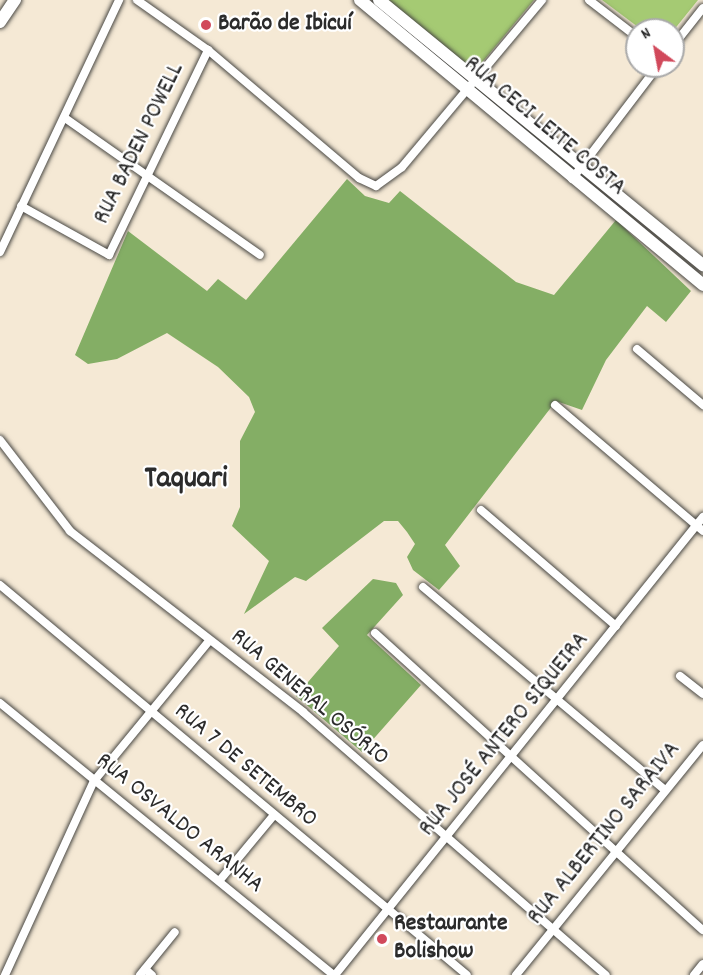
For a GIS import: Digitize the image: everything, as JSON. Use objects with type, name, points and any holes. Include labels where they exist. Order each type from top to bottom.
[{"type":"street","points":[[0,22],[15,0]]},
{"type":"street","points":[[0,252],[66,118],[119,0]]},
{"type":"street","points":[[137,0],[208,50],[368,184],[389,180],[542,0]]},
{"type":"street","name":"RUA CECI LEITE COSTA","points":[[379,0],[703,265]]},
{"type":"street","points":[[590,0],[625,28]]},
{"type":"street","name":"RUA CECI LEITE COSTA","points":[[364,1],[466,91],[703,285]]},
{"type":"street","points":[[685,31],[703,8]]},
{"type":"street","name":"RUA BADEN POWELL","points":[[21,206],[109,255],[144,173],[208,50]]},
{"type":"street","points":[[572,179],[649,78]]},
{"type":"street","points":[[66,118],[260,255]]},
{"type":"street","points":[[637,349],[703,405]]},
{"type":"street","points":[[555,405],[700,528]]},
{"type":"street","name":"RUA GENERAL OSÓRIO","points":[[0,440],[70,531],[303,712],[446,840],[606,975]]},
{"type":"street","points":[[481,510],[616,626]]},
{"type":"street","name":"RUA JOSÉ ANTERO SIQUEIRA","points":[[335,975],[616,626],[700,528],[703,517]]},
{"type":"street","name":"RUA 7 DE SETEMBRO","points":[[0,585],[467,975]]},
{"type":"street","points":[[423,587],[556,701],[665,790]]},
{"type":"street","points":[[375,633],[511,759],[617,848],[703,930]]},
{"type":"street","points":[[5,975],[94,781],[209,641]]},
{"type":"street","points":[[680,676],[703,694]]},
{"type":"street","name":"RUA OSVALDO ARANHA","points":[[0,703],[335,975]]},
{"type":"street","name":"RUA ALBERTINO SARAIVA","points":[[516,975],[617,848],[703,746]]},
{"type":"street","points":[[220,880],[274,815]]},
{"type":"street","points":[[152,975],[142,972],[175,932]]},
{"type":"street","points":[[694,975],[703,964]]},
{"type":"green space","points":[[388,0],[534,0],[475,71]]},
{"type":"green space","points":[[602,0],[698,0],[683,18],[626,18]]},
{"type":"green space","points":[[347,179],[365,196],[389,203],[400,191],[516,282],[554,295],[616,220],[691,291],[666,322],[647,306],[606,360],[582,410],[556,401],[445,545],[460,566],[439,590],[413,570],[407,557],[415,544],[407,532],[398,521],[384,521],[306,581],[295,577],[244,614],[269,561],[232,526],[240,507],[240,441],[255,412],[249,397],[218,367],[167,333],[117,359],[88,364],[75,355],[128,231],[207,291],[218,279],[246,300]]},
{"type":"green space","points":[[373,579],[396,583],[403,595],[367,635],[421,685],[362,752],[296,696],[339,646],[322,628]]},
{"type":"place","name":"Barão de Ibicuí","points":[[206,25]]},
{"type":"place","name":"Restaurante Bolishow","points":[[382,939]]},
{"type":"district","name":"Taquari","points":[[186,481]]}]
